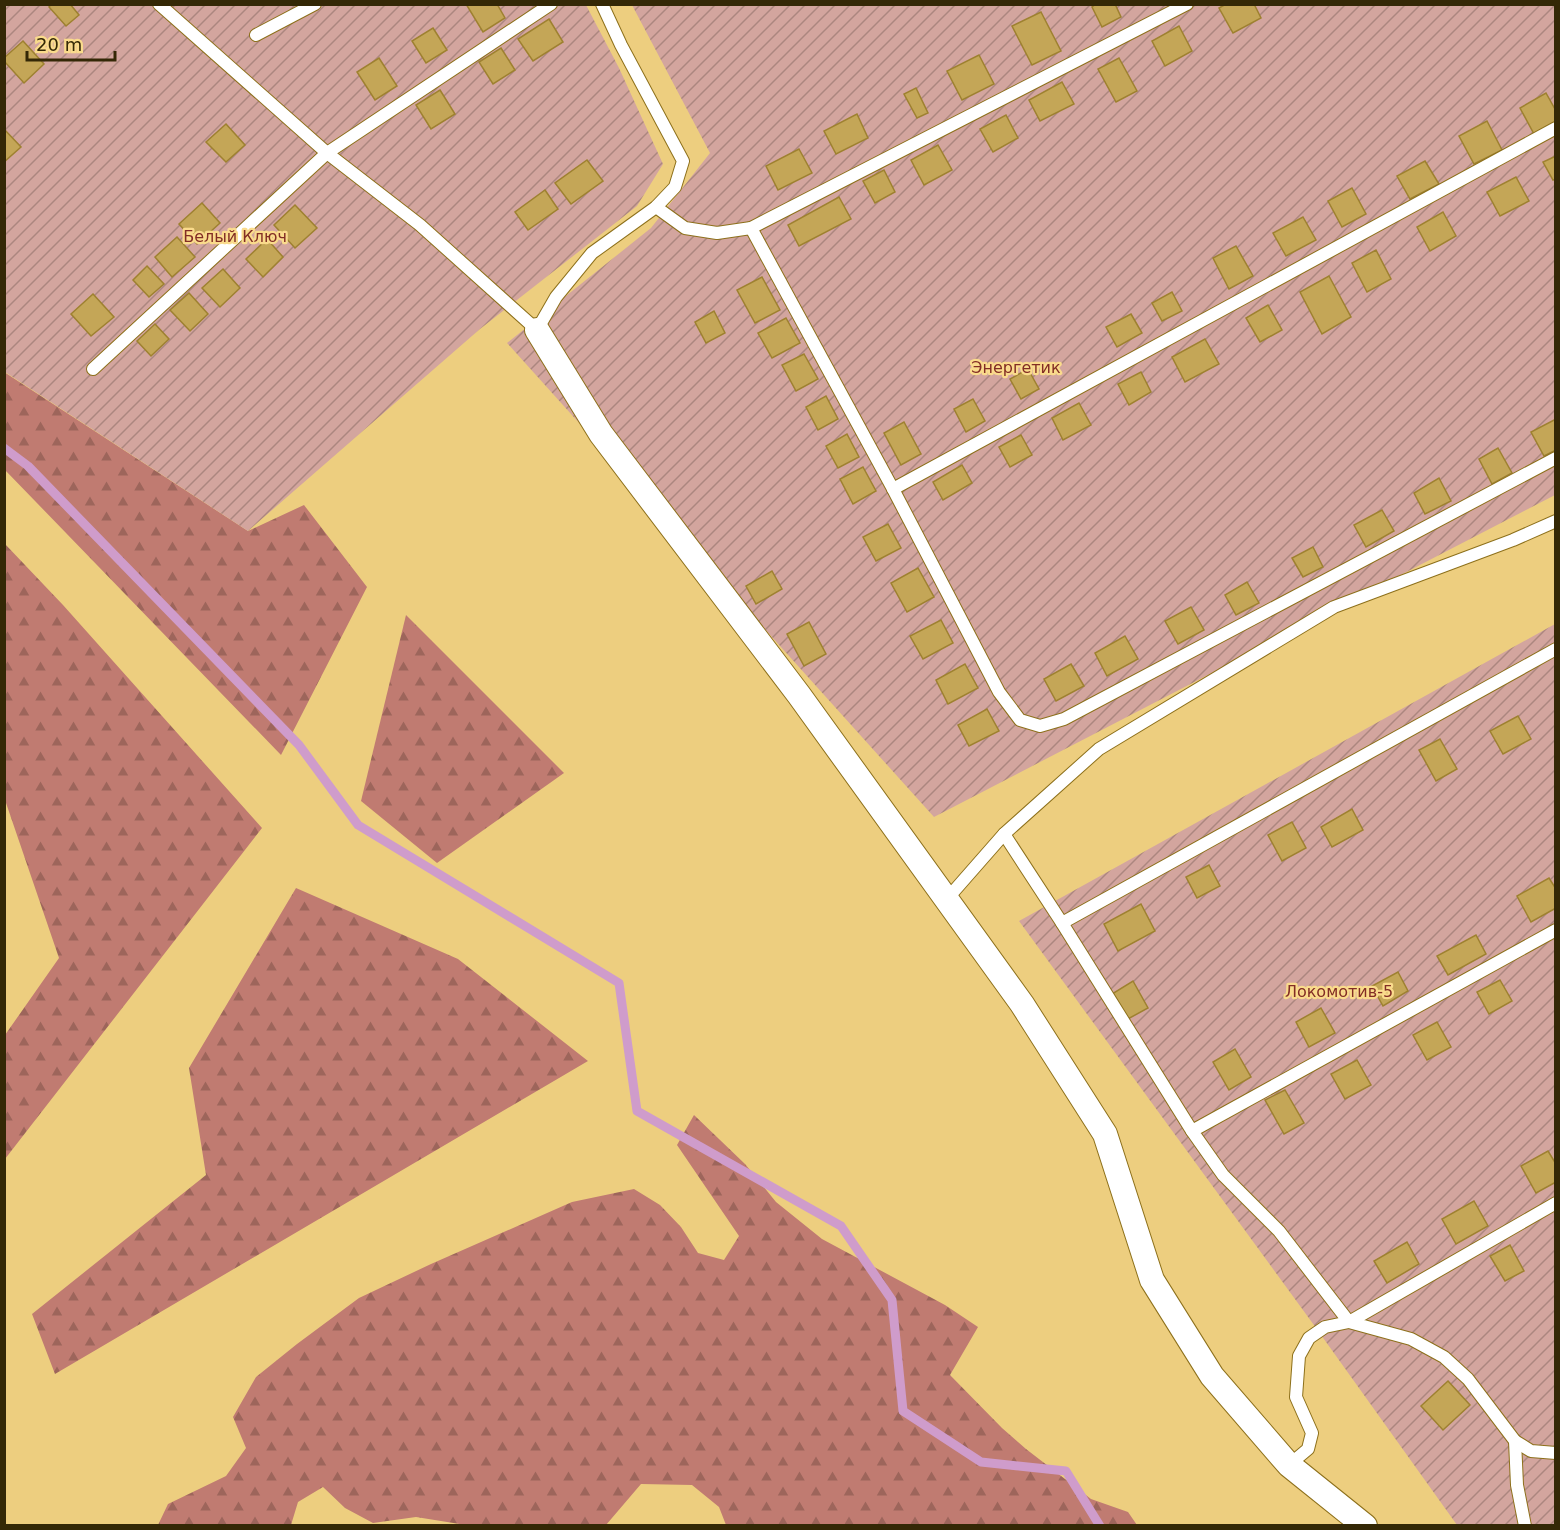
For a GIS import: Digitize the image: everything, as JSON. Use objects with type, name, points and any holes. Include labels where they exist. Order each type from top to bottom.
[{"type":"street","points":[[537,330],[601,434],[799,695],[1022,1004],[1105,1134],[1152,1280],[1212,1376],[1289,1465],[1365,1526]]},
{"type":"lane","points":[[159,4],[327,153],[420,225],[537,330],[556,297],[592,253],[656,207],[675,188],[683,161],[621,45],[602,4]]},
{"type":"lane","points":[[256,35],[315,4]]},
{"type":"lane","points":[[93,369],[327,153],[551,4]]},
{"type":"lane","points":[[656,207],[685,228],[717,233],[751,228],[1187,4]]},
{"type":"lane","points":[[893,489],[1556,128]]},
{"type":"lane","points":[[751,228],[893,489],[999,692],[1020,720],[1040,726],[1064,719],[1556,458]]},
{"type":"lane","points":[[947,899],[1004,834],[1099,748],[1334,607],[1513,540],[1556,521]]},
{"type":"lane","points":[[1062,923],[1556,649]]},
{"type":"lane","points":[[1004,834],[1222,1175],[1280,1232],[1349,1322],[1411,1339],[1444,1357],[1468,1379],[1515,1441],[1532,1451],[1556,1453]]},
{"type":"lane","points":[[1192,1131],[1556,930]]},
{"type":"lane","points":[[1289,1465],[1308,1449],[1312,1433],[1296,1397],[1299,1356],[1310,1338],[1325,1327],[1349,1322],[1556,1203]]},
{"type":"lane","points":[[1515,1441],[1517,1485],[1526,1526]]},
{"type":"green space","name":"Белый Ключ","points":[[4,5],[586,5],[619,68],[663,164],[637,206],[480,329],[248,531],[5,372]]},
{"type":"green space","name":"Энергетик","points":[[632,5],[1555,5],[1555,495],[934,817],[507,343],[651,228],[710,153]]},
{"type":"green space","points":[[4,372],[248,531],[304,505],[367,587],[281,755],[5,470]]},
{"type":"green space","points":[[5,544],[63,605],[262,828],[5,1159],[5,1035],[59,958],[5,800]]},
{"type":"green space","points":[[406,615],[564,773],[437,863],[361,801]]},
{"type":"green space","name":"Локомотив-5","points":[[1555,624],[1555,1525],[1457,1525],[1019,921]]},
{"type":"green space","points":[[296,888],[458,959],[588,1061],[55,1374],[32,1314],[206,1175],[189,1068]]},
{"type":"green space","points":[[694,1115],[745,1164],[776,1202],[822,1239],[945,1305],[978,1327],[950,1375],[1026,1449],[1091,1499],[1128,1512],[1137,1525],[726,1525],[719,1507],[692,1485],[641,1484],[606,1525],[472,1526],[416,1517],[373,1523],[345,1508],[323,1487],[298,1502],[291,1525],[158,1525],[168,1504],[226,1476],[246,1448],[233,1417],[256,1377],[359,1298],[431,1264],[572,1202],[634,1189],[660,1205],[681,1227],[698,1253],[724,1260],[739,1236],[677,1145]]},
{"type":"building","points":[[51,4],[70,4],[79,15],[66,26],[49,7]]},
{"type":"building","points":[[466,4],[497,4],[505,18],[483,32]]},
{"type":"building","points":[[1096,4],[1115,4],[1121,17],[1102,27],[1092,7]]},
{"type":"building","points":[[1226,4],[1254,4],[1261,18],[1233,33],[1219,8]]},
{"type":"building","points":[[1041,12],[1061,51],[1032,65],[1012,26]]},
{"type":"building","points":[[549,19],[563,42],[533,61],[518,39]]},
{"type":"building","points":[[1179,26],[1192,51],[1165,66],[1152,41]]},
{"type":"building","points":[[433,28],[447,50],[426,63],[412,41]]},
{"type":"building","points":[[23,41],[44,64],[24,83],[4,61],[4,58]]},
{"type":"building","points":[[501,48],[515,70],[493,84],[479,62]]},
{"type":"building","points":[[979,55],[994,84],[962,100],[947,71]]},
{"type":"building","points":[[379,58],[397,86],[375,100],[357,72]]},
{"type":"building","points":[[1119,58],[1137,91],[1116,102],[1098,69]]},
{"type":"building","points":[[1062,82],[1074,104],[1040,121],[1029,100]]},
{"type":"building","points":[[916,88],[928,113],[917,118],[904,94]]},
{"type":"building","points":[[440,90],[455,114],[431,129],[416,105]]},
{"type":"building","points":[[1546,93],[1556,111],[1556,122],[1534,134],[1520,108]]},
{"type":"building","points":[[857,114],[868,138],[836,154],[824,131]]},
{"type":"building","points":[[1006,115],[1018,138],[993,152],[980,129]]},
{"type":"building","points":[[1487,121],[1502,150],[1474,164],[1459,136]]},
{"type":"building","points":[[226,124],[245,145],[226,162],[206,142]]},
{"type":"building","points":[[4,129],[21,147],[4,162]]},
{"type":"building","points":[[938,145],[952,170],[924,185],[911,160]]},
{"type":"building","points":[[799,149],[812,173],[778,190],[766,166]]},
{"type":"building","points":[[1556,156],[1556,179],[1553,180],[1543,162]]},
{"type":"building","points":[[587,160],[603,181],[571,204],[555,183]]},
{"type":"building","points":[[1425,161],[1439,184],[1410,199],[1397,176]]},
{"type":"building","points":[[884,170],[895,192],[875,203],[863,181]]},
{"type":"building","points":[[1516,177],[1529,201],[1500,216],[1487,192]]},
{"type":"building","points":[[1352,188],[1366,214],[1342,227],[1328,201]]},
{"type":"building","points":[[545,190],[558,209],[528,230],[515,212]]},
{"type":"building","points":[[839,197],[851,219],[799,246],[788,225]]},
{"type":"building","points":[[202,203],[220,223],[197,244],[179,224]]},
{"type":"building","points":[[295,205],[317,228],[295,248],[274,225]]},
{"type":"building","points":[[1443,212],[1456,236],[1430,251],[1417,227]]},
{"type":"building","points":[[1303,217],[1316,240],[1286,256],[1273,233]]},
{"type":"building","points":[[177,237],[195,257],[172,277],[155,257]]},
{"type":"building","points":[[267,239],[283,257],[263,277],[246,259]]},
{"type":"building","points":[[1236,246],[1253,276],[1229,289],[1213,258]]},
{"type":"building","points":[[1376,250],[1391,279],[1367,292],[1352,263]]},
{"type":"building","points":[[147,266],[164,284],[149,297],[133,280]]},
{"type":"building","points":[[223,269],[240,288],[220,307],[202,288]]},
{"type":"building","points":[[1329,276],[1351,317],[1322,334],[1300,292]]},
{"type":"building","points":[[762,277],[780,310],[755,323],[737,290]]},
{"type":"building","points":[[1172,292],[1182,311],[1162,321],[1152,303]]},
{"type":"building","points":[[189,293],[208,314],[190,331],[170,310]]},
{"type":"building","points":[[93,294],[114,317],[91,336],[71,314]]},
{"type":"building","points":[[1268,305],[1282,330],[1260,342],[1246,318]]},
{"type":"building","points":[[714,311],[725,333],[706,343],[695,322]]},
{"type":"building","points":[[1131,314],[1142,333],[1117,347],[1106,327]]},
{"type":"building","points":[[786,318],[800,343],[772,358],[758,333]]},
{"type":"building","points":[[155,324],[169,339],[151,356],[137,341]]},
{"type":"building","points":[[1205,339],[1219,364],[1185,382],[1172,357]]},
{"type":"building","points":[[804,354],[818,379],[796,391],[782,365]]},
{"type":"building","points":[[1028,369],[1039,389],[1021,399],[1010,379]]},
{"type":"building","points":[[1141,372],[1151,392],[1129,405],[1118,384]]},
{"type":"building","points":[[826,396],[838,419],[818,430],[806,407]]},
{"type":"building","points":[[973,399],[985,421],[966,432],[954,409]]},
{"type":"building","points":[[1079,403],[1091,425],[1063,440],[1052,418]]},
{"type":"building","points":[[1556,419],[1556,450],[1544,456],[1531,432]]},
{"type":"building","points":[[904,422],[921,454],[901,465],[884,433]]},
{"type":"building","points":[[847,434],[859,457],[838,468],[826,446]]},
{"type":"building","points":[[1021,435],[1032,455],[1010,467],[999,447]]},
{"type":"building","points":[[1498,448],[1512,473],[1492,484],[1479,459]]},
{"type":"building","points":[[962,465],[972,483],[943,500],[933,482]]},
{"type":"building","points":[[863,467],[876,491],[853,504],[840,479]]},
{"type":"building","points":[[1439,478],[1451,501],[1425,514],[1414,493]]},
{"type":"building","points":[[1382,510],[1394,531],[1366,547],[1354,525]]},
{"type":"building","points":[[888,524],[901,548],[876,561],[863,537]]},
{"type":"building","points":[[1313,547],[1323,567],[1303,577],[1292,558]]},
{"type":"building","points":[[918,568],[934,597],[907,612],[891,583]]},
{"type":"building","points":[[772,571],[782,589],[756,604],[746,586]]},
{"type":"building","points":[[1247,582],[1259,603],[1236,615],[1225,595]]},
{"type":"building","points":[[1191,607],[1204,630],[1178,644],[1165,621]]},
{"type":"building","points":[[941,620],[953,643],[923,659],[910,636]]},
{"type":"building","points":[[809,622],[826,654],[804,666],[787,634]]},
{"type":"building","points":[[1125,636],[1138,659],[1107,676],[1095,653]]},
{"type":"building","points":[[965,664],[978,688],[948,704],[936,680]]},
{"type":"building","points":[[1071,664],[1084,686],[1056,701],[1044,679]]},
{"type":"building","points":[[987,709],[999,731],[969,746],[958,725]]},
{"type":"building","points":[[1518,716],[1531,739],[1503,754],[1490,731]]},
{"type":"building","points":[[1440,739],[1457,769],[1436,781],[1419,750]]},
{"type":"building","points":[[1352,809],[1363,830],[1332,847],[1321,827]]},
{"type":"building","points":[[1292,822],[1306,848],[1282,861],[1268,835]]},
{"type":"building","points":[[1209,865],[1220,886],[1197,898],[1186,877]]},
{"type":"building","points":[[1549,878],[1556,889],[1556,908],[1531,922],[1517,896]]},
{"type":"building","points":[[1141,904],[1155,931],[1118,951],[1104,924]]},
{"type":"building","points":[[1476,935],[1486,954],[1448,975],[1437,956]]},
{"type":"building","points":[[1398,972],[1408,991],[1383,1006],[1372,986]]},
{"type":"building","points":[[1500,980],[1512,1001],[1489,1014],[1477,992]]},
{"type":"building","points":[[1133,981],[1148,1008],[1126,1020],[1112,994]]},
{"type":"building","points":[[1321,1008],[1335,1033],[1309,1047],[1296,1022]]},
{"type":"building","points":[[1437,1022],[1451,1047],[1427,1060],[1413,1035]]},
{"type":"building","points":[[1235,1049],[1251,1077],[1229,1090],[1213,1062]]},
{"type":"building","points":[[1357,1060],[1371,1085],[1345,1099],[1331,1074]]},
{"type":"building","points":[[1285,1090],[1304,1123],[1284,1134],[1265,1100]]},
{"type":"building","points":[[1548,1151],[1556,1164],[1556,1182],[1536,1193],[1521,1166]]},
{"type":"building","points":[[1474,1201],[1488,1226],[1456,1244],[1442,1219]]},
{"type":"building","points":[[1407,1242],[1419,1264],[1387,1283],[1374,1261]]},
{"type":"building","points":[[1510,1245],[1524,1271],[1505,1281],[1490,1256]]},
{"type":"building","points":[[1448,1381],[1470,1405],[1443,1430],[1421,1406]]},
{"type":"waterway","points":[[4,448],[28,466],[299,745],[358,825],[619,983],[637,1111],[841,1226],[892,1300],[903,1411],[981,1462],[1066,1471],[1100,1526]]}]
